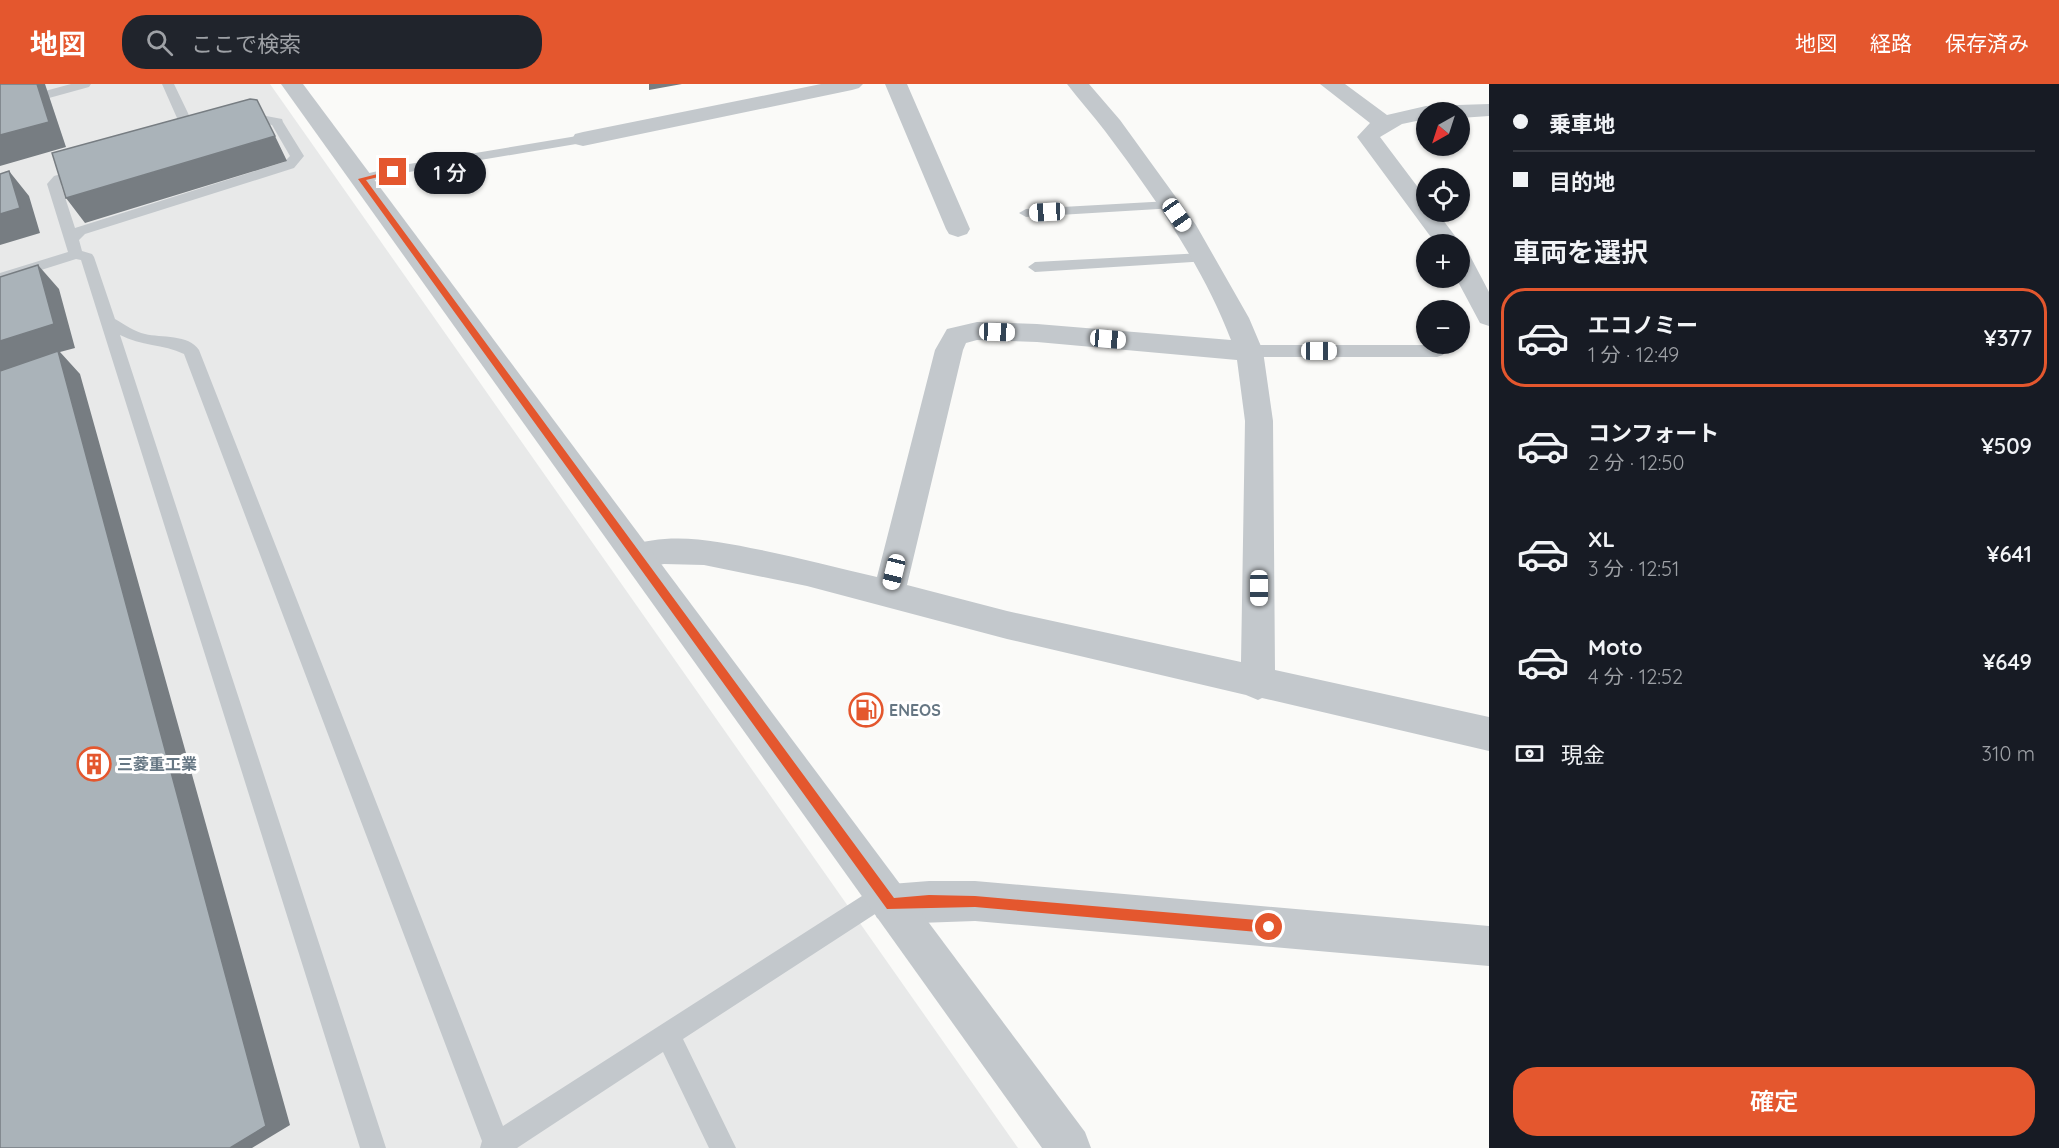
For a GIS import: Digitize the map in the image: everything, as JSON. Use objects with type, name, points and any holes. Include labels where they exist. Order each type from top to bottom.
[{"type":"street","points":[[292,84],[1069,1148]]},
{"type":"street","points":[[583,139],[852,84]]},
{"type":"street","points":[[896,84],[913,117],[918,136],[958,229]]},
{"type":"street","points":[[1078,84],[1112,125],[1170,205],[1236,318],[1249,351],[1259,421],[1258,684]]},
{"type":"street","points":[[1331,84],[1384,123]]},
{"type":"street","points":[[1470,111],[1489,110]]},
{"type":"street","points":[[1416,114],[1384,123],[1371,131],[1368,137],[1441,234]]},
{"type":"street","points":[[1470,280],[1489,317]]},
{"type":"street","points":[[889,594],[949,350],[956,336],[977,331],[1037,333],[1249,351]]},
{"type":"street","points":[[637,556],[664,551],[704,552],[807,573],[1007,625],[1489,735]]},
{"type":"street","points":[[887,900],[975,901],[1489,946]]},
{"type":"lane","points":[[49,94],[85,84]]},
{"type":"lane","points":[[168,84],[192,136],[199,138],[209,135]]},
{"type":"lane","points":[[0,278],[74,247],[80,231],[290,165],[297,156],[277,122],[261,119],[230,128]]},
{"type":"lane","points":[[177,144],[188,141],[192,136]]},
{"type":"lane","points":[[362,179],[409,168],[583,139]]},
{"type":"lane","points":[[102,166],[59,179],[54,184],[74,247],[87,256],[372,1148]]},
{"type":"lane","points":[[1026,213],[1170,205]]},
{"type":"lane","points":[[1035,267],[1203,258]]},
{"type":"lane","points":[[109,323],[140,339],[177,344],[191,350],[495,1147],[668,1035],[887,900]]},
{"type":"lane","points":[[1249,351],[1416,351]]},
{"type":"lane","points":[[668,1035],[723,1148]]},
{"type":"shaded area","points":[[0,84],[270,84],[1018,1148],[0,1148]]},
{"type":"building","points":[[0,84],[37,84],[49,122],[0,135]]},
{"type":"building","points":[[250,99],[257,100],[275,136],[66,198],[52,153]]},
{"type":"building","points":[[9,171],[20,208],[0,214],[0,174]]},
{"type":"building","points":[[38,265],[54,324],[0,341],[0,277]]},
{"type":"building","name":"三菱重工業","points":[[58,351],[266,1126],[230,1148],[0,1148],[0,371]]},
{"type":"place","name":"ENEOS","points":[[866,710]]},
{"type":"place","name":"三菱重工業","points":[[94,764]]},
{"type":"route","points":[[393,172],[362,179],[891,904],[975,901],[1269,927]]}]
